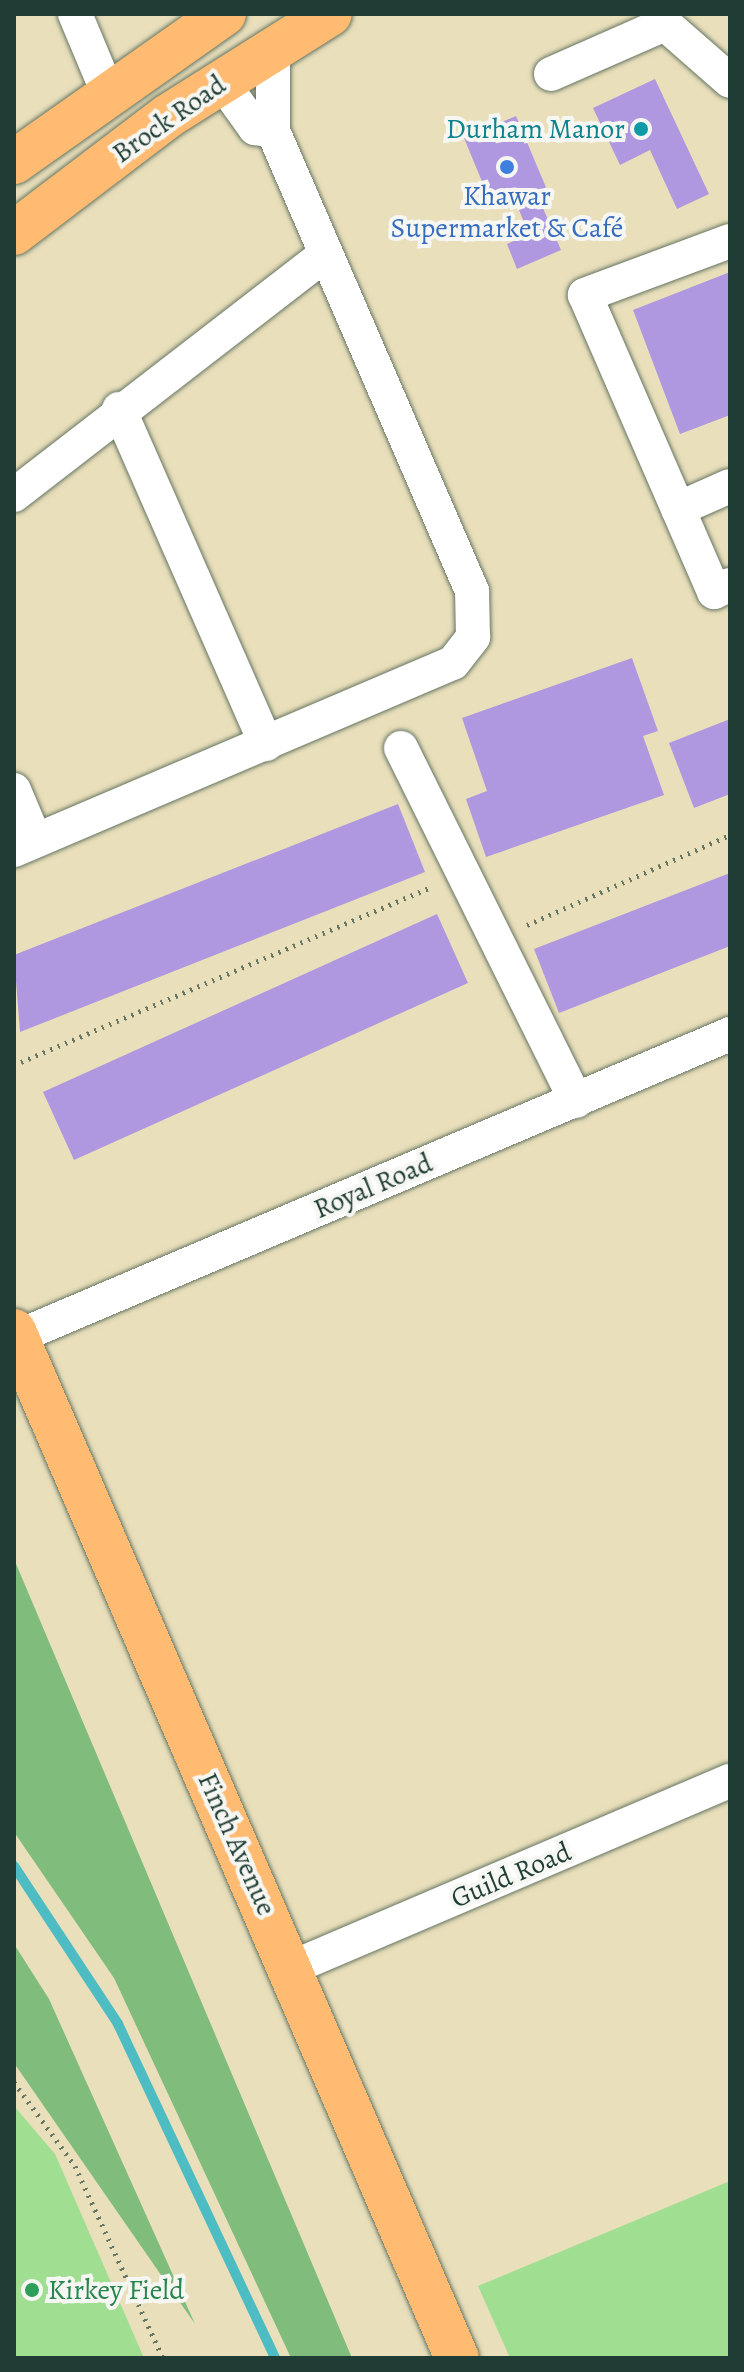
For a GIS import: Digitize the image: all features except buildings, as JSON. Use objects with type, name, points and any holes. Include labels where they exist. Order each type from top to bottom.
[{"type":"main road","name":"Brock Road","points":[[14,162],[224,14]]},
{"type":"main road","name":"Brock Road","points":[[14,233],[222,82],[273,47],[330,14]]},
{"type":"main road","name":"Finch Avenue","points":[[15,1334],[457,2358]]},
{"type":"street","points":[[75,14],[108,93]]},
{"type":"street","points":[[551,74],[665,24],[730,81]]},
{"type":"street","points":[[14,790],[24,845],[453,663],[473,637],[472,591],[324,255],[273,131],[273,47]]},
{"type":"street","points":[[222,82],[255,128],[273,131]]},
{"type":"street","points":[[730,241],[585,295],[714,592],[730,585]]},
{"type":"street","points":[[14,495],[119,409],[324,255]]},
{"type":"street","points":[[119,409],[266,744]]},
{"type":"street","points":[[678,509],[730,486]]},
{"type":"street","points":[[401,748],[500,937],[512,976],[576,1101]]},
{"type":"street","name":"Royal Road","points":[[15,1334],[730,1034]]},
{"type":"street","name":"Guild Road","points":[[291,1968],[730,1781]]},
{"type":"path","points":[[500,937],[730,835]]},
{"type":"path","points":[[21,1062],[466,872]]},
{"type":"path","points":[[14,2082],[75,2166],[163,2358]]},
{"type":"green space","points":[[14,1559],[352,2358],[291,2358],[114,1978],[14,1832]]},
{"type":"green space","points":[[14,1944],[49,1999],[195,2324],[14,2063]]},
{"type":"green space","points":[[14,2106],[55,2154],[144,2358],[14,2358]]},
{"type":"green space","points":[[730,2181],[730,2358],[510,2358],[478,2286]]},
{"type":"waterway","points":[[14,1866],[118,2024],[275,2358]]},
{"type":"place","name":"Durham Manor","points":[[641,129]]},
{"type":"place","name":"Khawar Supermarket & Café","points":[[507,167]]},
{"type":"place","name":"Kirkey Field","points":[[32,2290]]}]
